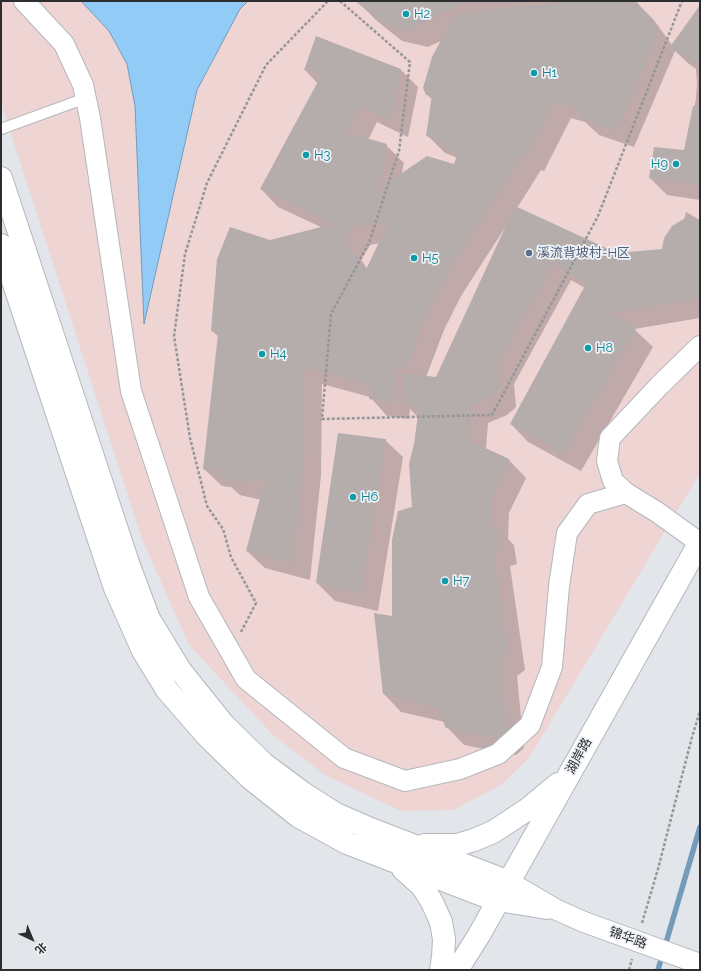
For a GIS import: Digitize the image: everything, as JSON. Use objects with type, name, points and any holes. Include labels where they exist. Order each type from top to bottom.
[{"type":"street","points":[[24,1],[64,44],[83,85],[90,118],[131,391],[199,597],[246,679],[344,758],[405,781],[460,769],[498,754],[530,725],[552,667],[559,586],[567,533],[588,504],[626,493]]},
{"type":"street","points":[[1,178],[128,563],[149,619],[180,670],[224,725],[264,764],[303,793],[336,814],[373,830],[399,852],[498,901]]},
{"type":"street","points":[[1,245],[115,588],[143,651],[167,690],[207,736],[250,778],[298,816],[347,843],[399,852],[509,882]]},
{"type":"street","points":[[700,346],[659,386],[610,438],[607,461],[613,480],[626,493],[657,512],[700,542]]},
{"type":"street","name":"湖岸路","points":[[457,970],[509,882],[700,542]]},
{"type":"street","points":[[399,852],[438,846],[456,845],[474,840],[493,832],[528,809],[569,773]]},
{"type":"street","points":[[399,852],[411,874],[422,886],[432,902],[442,922],[444,939],[441,970]]},
{"type":"street","name":"锦华路","points":[[509,882],[557,910],[584,922],[700,964]]},
{"type":"street","name":"锦华路","points":[[498,901],[557,910]]},
{"type":"lane","points":[[1,130],[86,98]]},
{"type":"path","points":[[231,652],[256,603],[231,557],[223,529],[206,506],[190,438],[174,336],[185,254],[207,183],[266,65],[328,1]]},
{"type":"path","points":[[340,1],[410,62],[399,151],[369,243],[331,314],[322,419],[492,415],[598,216],[682,1]]},
{"type":"path","points":[[641,927],[700,711]]},
{"type":"path","points":[[629,970],[633,956]]},
{"type":"shaded area","points":[[1,1],[700,1],[700,473],[529,758],[501,785],[453,810],[401,811],[325,775],[273,735],[189,645],[142,539],[1,103]]},
{"type":"water","points":[[81,1],[248,1],[240,9],[197,90],[144,324],[135,106],[127,64],[109,31]]},
{"type":"building","name":"H2","points":[[355,1],[467,1],[410,30],[384,24]]},
{"type":"building","points":[[572,1],[636,1],[659,31],[617,131],[580,118],[580,109],[554,101],[527,155],[524,153],[444,279],[427,313],[406,369],[397,369],[392,403],[369,399],[370,385],[305,367],[304,457],[293,563],[246,551],[265,479],[239,482],[221,478],[217,470],[203,469],[218,334],[211,331],[217,259],[230,227],[270,240],[333,224],[260,189],[322,74],[304,70],[316,36],[401,69],[391,121],[360,106],[346,132],[387,144],[384,156],[388,157],[377,190],[427,156],[454,164],[458,153],[442,146],[446,143],[426,136],[432,95],[426,95],[423,88],[432,57],[455,14]],"holes":[[[388,223],[366,270],[344,242],[352,227]]]},
{"type":"building","points":[[700,5],[700,67],[670,47]]},
{"type":"building","points":[[693,106],[700,107],[700,185],[649,178],[654,147],[684,150]]},
{"type":"building","points":[[515,206],[617,253],[662,249],[664,238],[672,226],[687,217],[700,220],[700,298],[610,313],[636,329],[563,454],[510,424],[587,282],[553,264],[497,367],[499,390],[489,398],[471,406],[468,440],[509,459],[492,496],[491,527],[497,526],[501,547],[493,548],[508,652],[500,659],[507,730],[498,738],[446,728],[437,708],[383,694],[374,613],[392,616],[392,540],[398,511],[412,507],[409,464],[414,444],[419,407],[405,405],[403,373],[436,377]]},
{"type":"building","name":"H6","points":[[338,433],[386,439],[361,594],[316,583]]},
{"type":"waterway","points":[[658,970],[700,827]]},
{"type":"place","name":"H2","points":[[406,14]]},
{"type":"place","name":"H1","points":[[534,73]]},
{"type":"place","name":"H3","points":[[306,155]]},
{"type":"place","name":"H9","points":[[676,164]]},
{"type":"place","name":"溪流背坡村-H区","points":[[529,253]]},
{"type":"place","name":"H5","points":[[414,258]]},
{"type":"place","name":"H8","points":[[588,348]]},
{"type":"place","name":"H4","points":[[262,354]]},
{"type":"place","name":"H6","points":[[353,497]]},
{"type":"place","name":"H7","points":[[445,581]]}]
